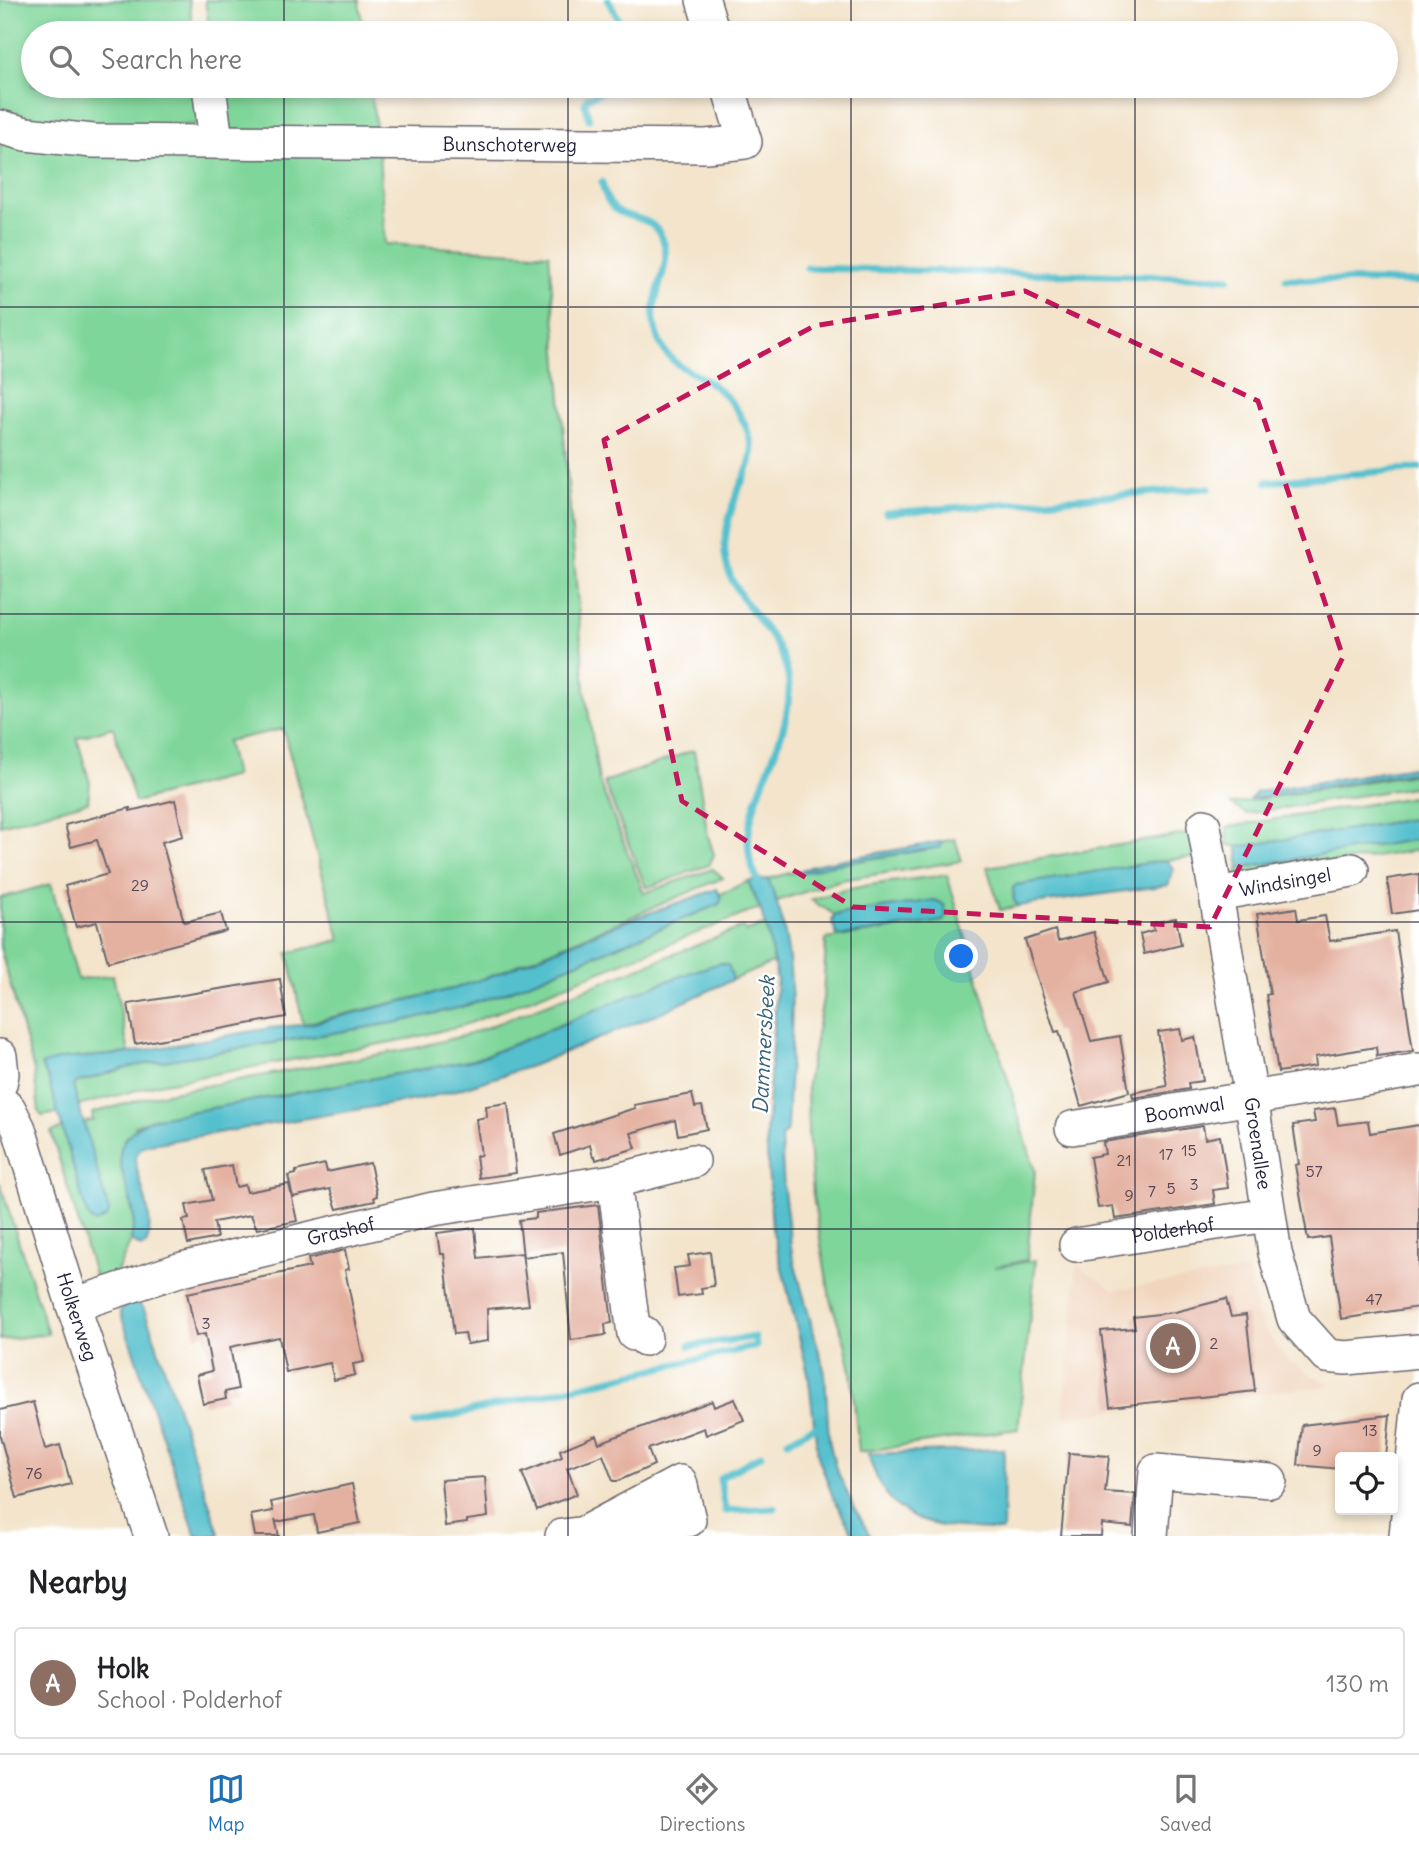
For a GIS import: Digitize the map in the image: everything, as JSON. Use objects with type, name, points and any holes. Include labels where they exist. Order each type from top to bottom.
[{"type":"street","points":[[703,0],[709,21]]},
{"type":"street","points":[[210,98],[216,142]]},
{"type":"street","name":"Bunschoterweg","points":[[0,127],[63,140],[706,146],[745,142],[732,98]]},
{"type":"street","name":"Groenallee","points":[[1204,827],[1251,1097],[1268,1215],[1275,1253],[1294,1320],[1327,1356],[1346,1358],[1419,1351]]},
{"type":"street","name":"Windsingel","points":[[1216,894],[1352,870]]},
{"type":"street","points":[[0,1056],[0,1084]]},
{"type":"street","name":"Boomwal","points":[[1072,1128],[1419,1070]]},
{"type":"street","name":"Holkerweg","points":[[0,1101],[9,1109],[19,1129],[73,1305],[151,1536]]},
{"type":"street","name":"Grashof","points":[[73,1305],[182,1269],[433,1209],[614,1181],[693,1161]]},
{"type":"street","points":[[614,1181],[634,1334],[644,1333],[645,1339]]},
{"type":"street","name":"Polderhof","points":[[1076,1245],[1268,1215]]},
{"type":"street","points":[[1406,1536],[1415,1495],[1419,1399]]},
{"type":"street","points":[[1151,1536],[1156,1471],[1270,1481]]},
{"type":"highlighted area","points":[[1025,291],[1258,401],[1343,657],[1210,927],[853,907],[682,801],[604,440],[814,326]]},
{"type":"shaded area","points":[[1077,1265],[1114,1290],[1249,1270],[1257,1312],[1268,1335],[1285,1357],[1304,1371],[1332,1385],[1063,1417]]},
{"type":"green space","points":[[0,0],[189,0],[192,21],[21,21],[21,98],[202,98],[199,121],[194,125],[87,127],[0,116]]},
{"type":"green space","points":[[205,0],[359,0],[362,21],[208,21]]},
{"type":"green space","points":[[221,98],[372,98],[377,133],[230,130]]},
{"type":"green space","points":[[0,138],[379,153],[385,244],[549,254],[585,690],[599,781],[644,893],[713,869],[723,878],[491,976],[456,988],[303,1024],[288,953],[340,940],[283,729],[227,741],[235,776],[135,802],[113,727],[77,738],[90,783],[88,802],[0,825]]},
{"type":"green space","points":[[694,750],[708,836],[714,855],[709,865],[646,888],[604,782]]},
{"type":"green space","points":[[1419,773],[1419,786],[1246,814],[1231,804]]},
{"type":"green space","points":[[1419,796],[1419,818],[1238,847],[1226,844],[1227,827]]},
{"type":"green space","points":[[1192,833],[1196,857],[1016,885],[1013,888],[1014,901],[1019,906],[1000,910],[987,867]]},
{"type":"green space","points":[[955,839],[962,861],[841,880],[777,901],[768,879],[797,871],[941,847],[942,843],[939,842]]},
{"type":"green space","points":[[1419,839],[1419,850],[1236,879],[1239,868]]},
{"type":"green space","points":[[947,875],[1035,1171],[1027,1260],[995,1267],[1036,1260],[1018,1429],[859,1452],[851,1371],[830,1299],[813,1196],[808,1131],[807,1083],[823,999],[826,939],[943,921],[946,917],[944,905],[935,900],[835,915],[811,900],[861,887]]},
{"type":"green space","points":[[748,881],[760,908],[467,1024],[413,1038],[159,1084],[78,1106],[73,1085],[75,1083],[133,1066],[399,1022],[504,993],[719,904],[721,894]]},
{"type":"green space","points":[[51,884],[78,980],[113,975],[129,1053],[60,1059],[41,1065],[48,1078],[58,1113],[42,1116],[39,1112],[34,1071],[0,947],[0,898]]},
{"type":"green space","points":[[765,924],[775,962],[732,980],[732,975],[721,963],[658,984],[473,1060],[152,1119],[135,1126],[130,1202],[134,1218],[131,1241],[115,1276],[97,1284],[51,1132],[62,1128],[91,1221],[109,1212],[82,1123],[93,1120],[92,1113],[161,1094],[415,1048],[470,1034],[743,927],[746,932]]},
{"type":"green space","points":[[0,1183],[48,1334],[0,1340]]},
{"type":"water","points":[[1419,766],[1419,771],[1250,799],[1257,792]]},
{"type":"water","points":[[1419,818],[1419,839],[1239,868],[1238,847]]},
{"type":"water","points":[[942,843],[941,847],[796,872],[822,863]]},
{"type":"water","points":[[1166,860],[1174,869],[1168,885],[1019,906],[1014,901],[1013,888],[1016,885]]},
{"type":"water","points":[[768,879],[786,942],[792,1004],[787,1131],[781,1137],[792,1254],[825,1373],[829,1440],[835,1466],[870,1536],[854,1536],[833,1497],[818,1456],[808,1373],[772,1228],[766,1136],[777,979],[768,934],[748,881]]},
{"type":"water","points":[[717,889],[722,898],[719,904],[504,993],[462,1007],[399,1022],[133,1066],[75,1083],[73,1086],[109,1212],[107,1217],[95,1223],[87,1215],[48,1078],[41,1065],[60,1059],[124,1054],[270,1028],[309,1024],[456,988],[624,922]]},
{"type":"water","points":[[935,900],[944,905],[946,917],[943,921],[842,936],[836,934],[832,921],[835,915]]},
{"type":"water","points":[[720,963],[728,965],[732,980],[534,1065],[457,1090],[421,1099],[145,1145],[135,1159],[146,1202],[149,1234],[146,1245],[142,1247],[131,1241],[134,1219],[120,1163],[120,1151],[135,1129],[152,1119],[473,1060],[658,984]]},
{"type":"water","points":[[134,1302],[143,1307],[152,1331],[220,1536],[196,1536],[120,1312],[125,1305]]},
{"type":"water","points":[[1004,1449],[1003,1531],[936,1525],[903,1511],[889,1498],[868,1454]]},
{"type":"building","points":[[175,800],[183,836],[162,842],[184,922],[221,913],[226,931],[108,962],[97,922],[76,927],[65,886],[108,874],[97,840],[71,847],[65,825],[130,808],[130,811]]},
{"type":"building","points":[[1419,874],[1419,910],[1392,914],[1387,879]]},
{"type":"building","points":[[1296,908],[1298,920],[1325,916],[1330,941],[1395,931],[1413,1051],[1377,1056],[1376,1047],[1315,1057],[1316,1066],[1278,1072],[1266,995],[1270,994],[1257,914]]},
{"type":"building","points":[[1176,918],[1181,945],[1144,954],[1140,934],[1154,930],[1152,923]]},
{"type":"building","points":[[1055,930],[1058,941],[1094,932],[1109,982],[1076,992],[1091,1041],[1120,1036],[1129,1092],[1081,1106],[1059,1031],[1055,1032],[1025,940]]},
{"type":"building","points":[[280,979],[286,1017],[135,1044],[128,1004]]},
{"type":"building","points":[[1180,1029],[1182,1040],[1195,1037],[1203,1081],[1188,1083],[1189,1089],[1133,1098],[1132,1093],[1167,1086],[1158,1032]]},
{"type":"building","points":[[692,1094],[695,1107],[702,1106],[707,1129],[678,1135],[675,1120],[631,1133],[636,1148],[596,1160],[590,1145],[560,1155],[554,1134],[635,1108],[634,1105]]},
{"type":"building","points":[[508,1103],[516,1173],[479,1178],[476,1156],[481,1155],[476,1119],[487,1117],[486,1106]]},
{"type":"building","points":[[1335,1108],[1338,1125],[1368,1121],[1370,1133],[1419,1125],[1419,1307],[1341,1319],[1329,1237],[1308,1240],[1295,1165],[1299,1164],[1293,1125],[1315,1122],[1313,1111]]},
{"type":"building","points":[[1203,1126],[1205,1139],[1220,1136],[1226,1173],[1228,1188],[1213,1190],[1215,1204],[1115,1219],[1113,1206],[1098,1208],[1090,1157],[1105,1154],[1103,1142]]},
{"type":"building","points":[[370,1163],[377,1196],[374,1197],[375,1201],[337,1209],[330,1189],[293,1197],[288,1176],[296,1174],[296,1171],[325,1164],[327,1172]]},
{"type":"building","points":[[232,1165],[236,1187],[245,1185],[247,1192],[289,1184],[297,1221],[257,1229],[251,1215],[214,1222],[217,1238],[188,1244],[183,1220],[189,1219],[186,1205],[212,1200],[205,1170]]},
{"type":"building","points":[[598,1205],[612,1323],[605,1324],[606,1335],[571,1340],[563,1252],[523,1257],[519,1220],[536,1218],[536,1213]]},
{"type":"building","points":[[475,1228],[478,1258],[522,1253],[529,1305],[487,1309],[488,1341],[467,1344],[465,1333],[454,1334],[444,1254],[440,1254],[437,1233]]},
{"type":"building","points":[[345,1250],[349,1269],[345,1270],[364,1362],[353,1364],[355,1375],[334,1380],[330,1363],[286,1372],[279,1337],[230,1347],[238,1389],[225,1392],[226,1399],[203,1404],[197,1375],[212,1371],[205,1334],[196,1336],[187,1293],[310,1267],[308,1259]]},
{"type":"building","points":[[710,1252],[714,1286],[701,1288],[702,1294],[678,1297],[674,1268],[690,1266],[688,1255]]},
{"type":"building","points":[[1226,1299],[1231,1317],[1246,1315],[1255,1391],[1110,1407],[1101,1331],[1135,1328],[1133,1317],[1175,1312]]},
{"type":"building","points":[[735,1399],[744,1420],[706,1435],[704,1428],[648,1449],[654,1465],[618,1481],[613,1481],[603,1455],[567,1468],[577,1494],[537,1510],[522,1473],[562,1457],[560,1450],[596,1435],[599,1443],[712,1401],[714,1407]]},
{"type":"building","points":[[33,1402],[45,1449],[60,1445],[71,1484],[17,1498],[0,1436],[0,1410]]},
{"type":"building","points":[[1390,1415],[1386,1452],[1335,1452],[1335,1469],[1298,1465],[1302,1425]]},
{"type":"building","points":[[1069,1453],[1109,1456],[1105,1492],[1135,1494],[1132,1527],[1102,1524],[1101,1536],[1061,1536]]},
{"type":"building","points":[[485,1477],[488,1517],[445,1526],[441,1480]]},
{"type":"building","points":[[352,1484],[360,1523],[317,1532],[314,1515],[276,1522],[275,1519],[279,1536],[255,1536],[251,1515],[273,1511],[271,1502]]},
{"type":"waterway","name":"Dammersbeek","points":[[608,0],[619,21]]},
{"type":"waterway","name":"Dammersbeek","points":[[587,98],[585,104],[589,119]]},
{"type":"waterway","name":"Dammersbeek","points":[[602,182],[613,207],[621,213],[647,222],[662,238],[665,263],[654,318],[656,333],[664,350],[676,363],[711,383],[726,397],[744,423],[751,443],[750,463],[728,523],[725,555],[737,590],[779,649],[786,666],[789,685],[783,728],[759,792],[749,833],[750,857],[761,888]]},
{"type":"waterway","points":[[807,268],[1229,278]]},
{"type":"waterway","points":[[1286,279],[1419,282]]},
{"type":"waterway","points":[[1267,482],[1419,468]]},
{"type":"waterway","points":[[886,513],[1209,488]]},
{"type":"waterway","points":[[415,1424],[756,1346],[755,1337],[690,1346]]},
{"type":"waterway","points":[[788,1441],[821,1423]]},
{"type":"waterway","points":[[761,1455],[720,1478],[725,1511],[774,1508]]},
{"type":"place","name":"Holk","points":[[1173,1346]]}]
